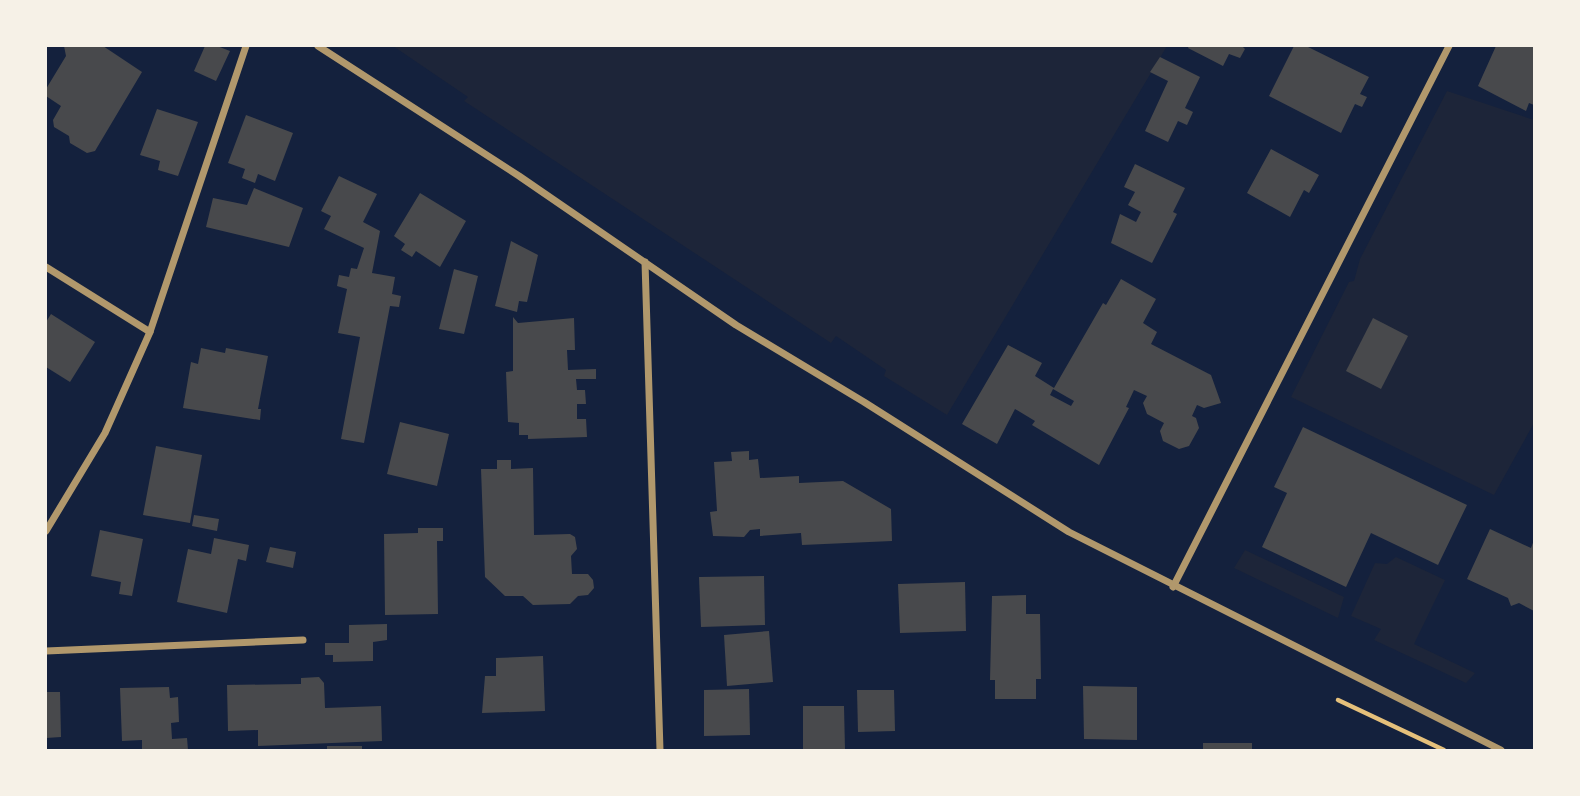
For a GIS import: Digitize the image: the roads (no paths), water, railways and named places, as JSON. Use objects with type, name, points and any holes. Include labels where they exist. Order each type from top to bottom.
[{"type":"street","points":[[46,531],[105,433],[150,332],[246,46]]},
{"type":"street","points":[[318,46],[736,324],[1036,512],[1173,587],[1501,751]]},
{"type":"street","points":[[1173,587],[1449,46]]},
{"type":"street","points":[[645,262],[660,751]]},
{"type":"street","points":[[46,267],[150,332]]},
{"type":"street","points":[[46,650],[303,640]]}]
